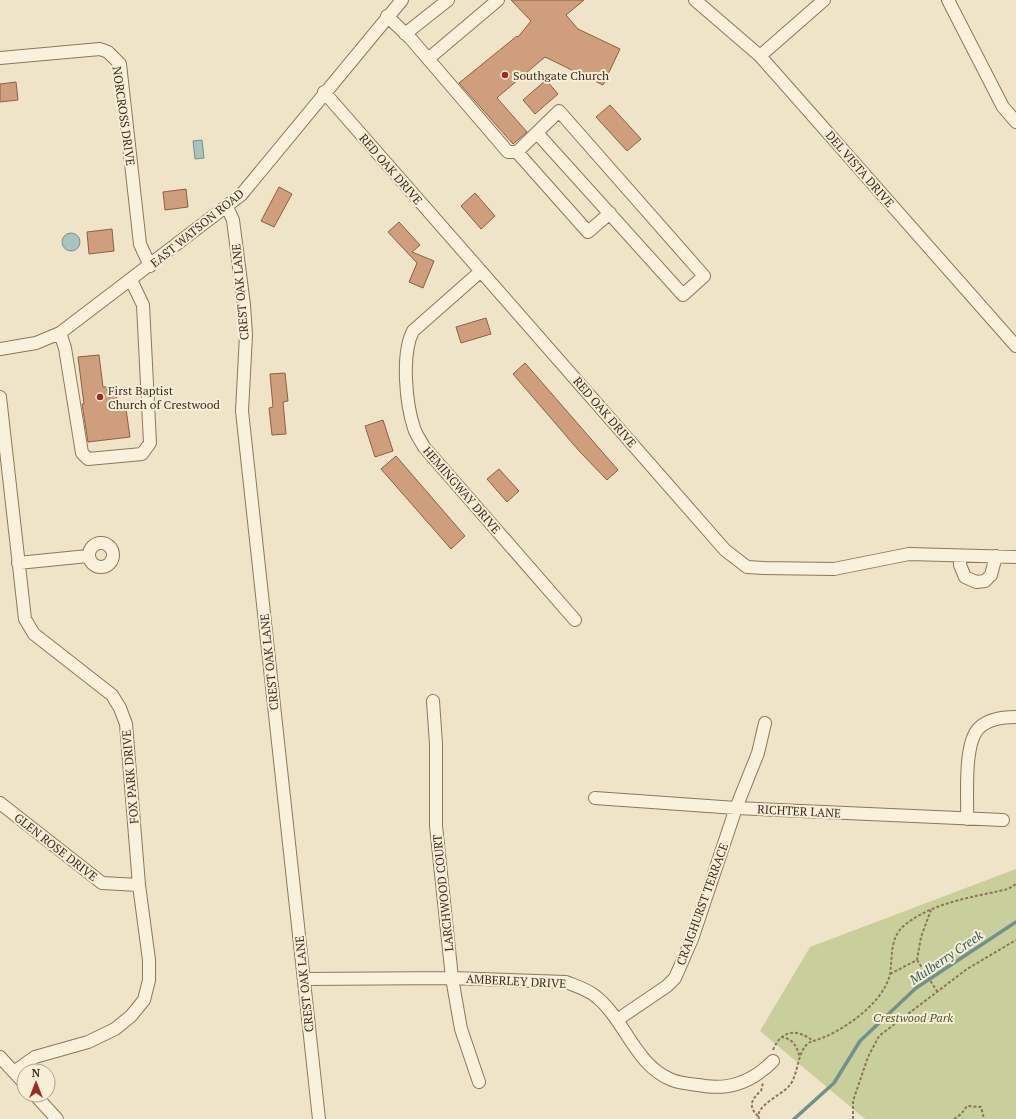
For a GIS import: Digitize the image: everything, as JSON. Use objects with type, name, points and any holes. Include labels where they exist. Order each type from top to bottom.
[{"type":"street","name":"EAST WATSON ROAD","points":[[0,349],[36,343],[60,333],[150,266],[241,195],[324,92],[402,0]]},
{"type":"street","points":[[405,34],[448,0]]},
{"type":"street","points":[[428,59],[498,0]]},
{"type":"street","name":"DEL VISTA DRIVE","points":[[695,0],[760,56],[1016,346]]},
{"type":"street","points":[[760,56],[824,0]]},
{"type":"street","points":[[948,0],[1003,107],[1016,122]]},
{"type":"street","points":[[387,16],[428,59],[508,152],[517,152],[559,111],[704,276],[683,295],[537,133]]},
{"type":"street","name":"NORCROSS DRIVE","points":[[0,58],[100,49],[108,52],[120,64],[140,244],[150,266]]},
{"type":"street","name":"RED OAK DRIVE","points":[[324,92],[725,550],[747,567],[834,569],[909,554],[1016,557]]},
{"type":"street","points":[[517,152],[588,232],[610,213]]},
{"type":"street","name":"CREST OAK LANE","points":[[227,207],[233,220],[244,305],[246,335],[242,411],[319,1119]]},
{"type":"street","name":"HEMINGWAY DRIVE","points":[[481,271],[412,331],[408,340],[406,376],[414,430],[424,447],[576,620]]},
{"type":"street","points":[[60,333],[65,348],[82,453],[88,459],[142,454],[150,443],[143,305],[131,280]]},
{"type":"street","name":"FOX PARK DRIVE","points":[[0,397],[18,563],[25,619],[28,627],[34,634],[112,695],[120,708],[126,724],[139,885],[149,960],[149,980],[144,1000],[131,1016],[115,1029],[88,1042],[35,1056],[14,1072]]},
{"type":"street","points":[[18,563],[88,556]]},
{"type":"street","points":[[960,556],[960,565],[965,577],[976,582],[985,581],[991,576],[996,556]]},
{"type":"street","name":"LARCHWOOD COURT","points":[[434,701],[436,744],[436,826],[452,978],[461,1028],[479,1082]]},
{"type":"street","points":[[967,819],[969,760],[972,742],[978,729],[997,718],[1016,717]]},
{"type":"street","name":"CRAIGHURST TERRACE","points":[[617,1020],[664,989],[675,978],[692,939],[736,808],[758,753],[765,723]]},
{"type":"street","name":"RICHTER LANE","points":[[595,798],[736,808],[1003,820]]},
{"type":"street","name":"GLEN ROSE DRIVE","points":[[0,803],[102,883],[139,885]]},
{"type":"street","name":"AMBERLEY DRIVE","points":[[304,979],[452,978],[566,982],[582,987],[595,996],[617,1020],[642,1057],[660,1073],[672,1080],[717,1088],[747,1082],[762,1072],[773,1061]]},
{"type":"street","points":[[0,1056],[14,1072]]},
{"type":"street","points":[[42,1103],[56,1119]]},
{"type":"path","points":[[759,1118],[763,1107],[794,1081],[803,1049],[808,1042],[828,1036],[837,1031],[851,1022],[880,997],[890,974],[893,940],[905,924],[932,909],[1008,888],[1016,884]]},
{"type":"path","points":[[932,909],[921,937],[917,960],[936,991]]},
{"type":"path","points":[[853,1119],[853,1101],[868,1057],[879,1036],[936,991],[967,969],[1016,940]]},
{"type":"path","points":[[890,974],[917,960]]},
{"type":"path","points":[[773,1061],[773,1049],[781,1037],[790,1032],[795,1032],[813,1041]]},
{"type":"path","points":[[781,1037],[790,1038],[793,1041],[800,1059]]},
{"type":"path","points":[[759,1118],[751,1105],[755,1096],[763,1087],[762,1072]]},
{"type":"path","points":[[954,1119],[961,1114],[967,1106],[975,1106],[981,1108],[984,1119]]},
{"type":"green space","name":"Crestwood Park","points":[[1016,869],[1016,1119],[865,1119],[760,1031],[810,947]]},
{"type":"water","points":[[202,140],[204,158],[195,159],[193,141]]},
{"type":"water","points":[[71,233],[77,236],[80,242],[77,248],[71,251],[65,248],[62,242],[65,236]]},
{"type":"building","name":"Southgate Church","points":[[511,0],[584,0],[566,15],[578,29],[620,49],[603,85],[545,57],[499,96],[497,98],[527,132],[513,144],[459,83],[517,36],[518,37],[531,21]]},
{"type":"building","points":[[546,80],[558,94],[535,114],[523,100]]},
{"type":"building","points":[[16,82],[18,100],[0,102],[0,84]]},
{"type":"building","points":[[610,105],[641,139],[627,151],[596,117]]},
{"type":"building","points":[[279,187],[292,194],[274,227],[261,221]]},
{"type":"building","points":[[186,189],[188,207],[165,210],[163,192]]},
{"type":"building","points":[[475,193],[495,216],[481,229],[461,206]]},
{"type":"building","points":[[399,222],[420,245],[412,252],[434,261],[423,288],[409,282],[417,263],[388,232]]},
{"type":"building","points":[[112,229],[114,251],[89,254],[87,232]]},
{"type":"building","points":[[486,318],[491,334],[461,343],[456,327]]},
{"type":"building","name":"First Baptist Church of Crestwood","points":[[99,355],[103,387],[107,387],[107,391],[116,390],[118,410],[126,409],[130,437],[88,442],[82,404],[84,404],[78,357]]},
{"type":"building","points":[[525,363],[618,470],[607,480],[580,452],[513,374]]},
{"type":"building","points":[[285,373],[288,401],[283,402],[286,434],[272,435],[269,408],[273,407],[270,374]]},
{"type":"building","points":[[383,420],[393,451],[375,457],[365,426]]},
{"type":"building","points":[[396,456],[465,536],[451,549],[381,469]]},
{"type":"building","points":[[499,469],[519,491],[507,502],[487,479]]},
{"type":"waterway","name":"Mulberry Creek","points":[[794,1119],[834,1083],[860,1041],[916,988],[1016,922]]},
{"type":"place","name":"Southgate Church","points":[[505,75]]},
{"type":"place","name":"First Baptist Church of Crestwood","points":[[100,397]]}]
